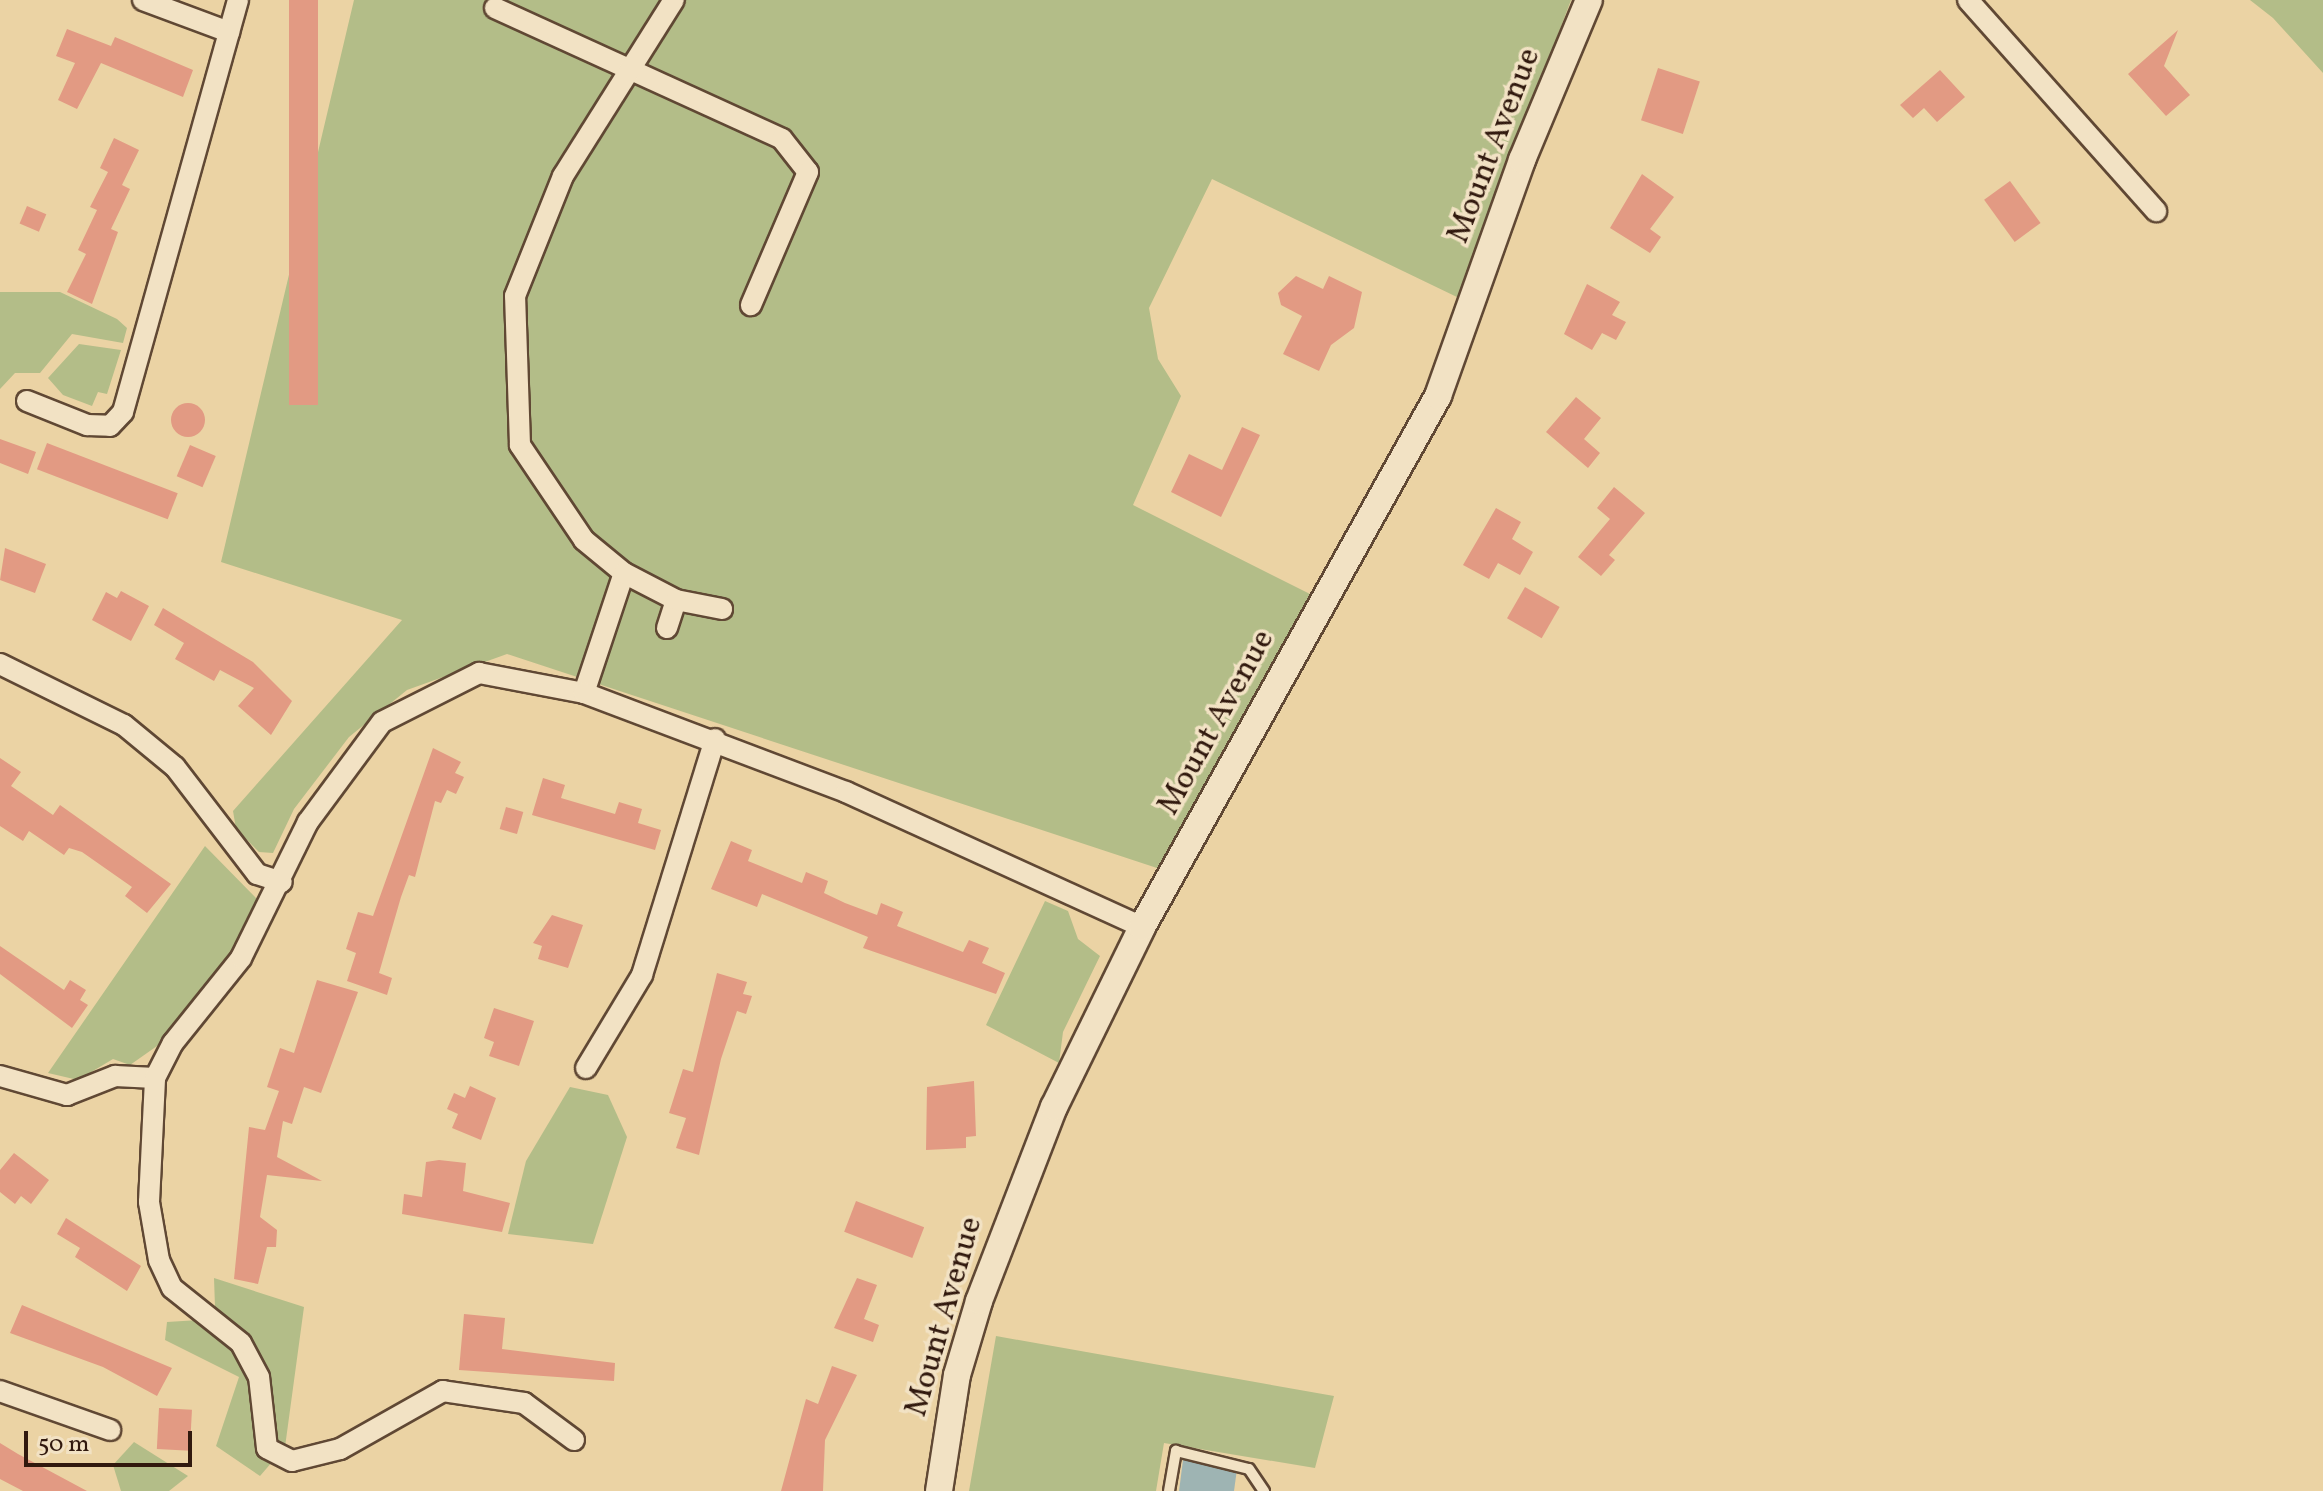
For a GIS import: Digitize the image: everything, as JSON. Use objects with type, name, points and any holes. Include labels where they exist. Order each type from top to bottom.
[{"type":"street","points":[[143,0],[229,32]]},
{"type":"street","points":[[27,401],[87,425],[110,426],[123,412],[238,0]]},
{"type":"street","points":[[674,0],[632,72],[588,134],[535,234],[515,296],[514,355],[520,445],[584,540],[624,573],[676,600],[722,609]]},
{"type":"street","name":"Mount Avenue","points":[[939,1491],[957,1375],[1012,1204],[1142,927],[1438,396],[1522,160],[1589,0]]},
{"type":"street","points":[[1968,0],[2156,211]]},
{"type":"street","points":[[495,8],[782,139],[808,172],[751,305]]},
{"type":"street","points":[[584,693],[624,573]]},
{"type":"street","points":[[667,628],[676,600]]},
{"type":"street","points":[[0,664],[124,725],[175,767],[257,874],[282,882]]},
{"type":"street","points":[[574,1440],[524,1403],[443,1391],[340,1449],[292,1461],[267,1448],[259,1377],[241,1343],[172,1288],[159,1260],[149,1202],[155,1078],[173,1043],[241,958],[282,882],[308,822],[382,722],[479,673],[584,693],[715,739],[1142,927]]},
{"type":"street","points":[[586,1068],[642,975],[715,739]]},
{"type":"street","points":[[0,1076],[67,1095],[115,1076],[155,1078]]},
{"type":"street","points":[[0,1391],[110,1430]]},
{"type":"lane","points":[[1169,1491],[1176,1451],[1249,1469],[1264,1491]]},
{"type":"green space","points":[[354,0],[1571,0],[1459,298],[1212,179],[1149,308],[1158,359],[1181,396],[1133,505],[1312,595],[1160,869],[507,654],[407,690],[349,737],[294,809],[273,853],[259,852],[236,829],[233,811],[402,620],[221,562]]},
{"type":"green space","points":[[2250,0],[2323,0],[2323,73],[2273,18]]},
{"type":"green space","points":[[0,292],[60,292],[117,319],[127,328],[123,343],[72,334],[40,373],[15,373],[0,389]]},
{"type":"green space","points":[[79,344],[121,350],[107,394],[98,392],[92,406],[63,395],[48,378]]},
{"type":"green space","points":[[205,846],[259,901],[226,962],[157,1046],[130,1065],[113,1059],[78,1080],[48,1073]]},
{"type":"green space","points":[[1045,901],[1068,911],[1078,939],[1100,956],[1063,1032],[1059,1063],[986,1025]]},
{"type":"green space","points":[[570,1087],[608,1095],[627,1137],[593,1244],[508,1234],[526,1161]]},
{"type":"green space","points":[[214,1278],[304,1307],[285,1447],[260,1476],[216,1446],[239,1377],[165,1340],[167,1322],[199,1320],[215,1307]]},
{"type":"green space","points":[[996,1336],[1334,1396],[1315,1468],[1164,1443],[1156,1491],[969,1491]]},
{"type":"green space","points":[[134,1442],[188,1476],[169,1491],[121,1491],[113,1465]]},
{"type":"water","points":[[1183,1460],[1237,1469],[1234,1491],[1179,1491]]},
{"type":"building","points":[[289,0],[318,0],[318,405],[289,405]]},
{"type":"building","points":[[67,29],[111,46],[115,37],[193,70],[183,97],[101,63],[77,109],[58,100],[75,63],[56,56]]},
{"type":"building","points":[[2178,30],[2164,66],[2190,95],[2166,116],[2128,74]]},
{"type":"building","points":[[1658,68],[1700,82],[1683,134],[1641,120]]},
{"type":"building","points":[[1940,70],[1965,97],[1937,122],[1924,108],[1913,118],[1900,105]]},
{"type":"building","points":[[114,138],[139,150],[122,185],[130,189],[111,229],[118,232],[92,304],[67,292],[86,254],[78,250],[97,210],[90,207],[108,172],[100,168]]},
{"type":"building","points":[[1642,174],[1674,197],[1650,229],[1661,237],[1650,253],[1610,228]]},
{"type":"building","points":[[2010,181],[2041,223],[2015,242],[1984,200]]},
{"type":"building","points":[[27,206],[46,214],[39,232],[20,223]]},
{"type":"building","points":[[1296,276],[1323,289],[1329,276],[1362,292],[1354,328],[1331,345],[1319,371],[1283,354],[1302,316],[1281,305],[1278,293]]},
{"type":"building","points":[[1587,284],[1620,302],[1612,315],[1626,322],[1616,340],[1602,333],[1592,350],[1564,334]]},
{"type":"building","points":[[1576,397],[1601,418],[1584,439],[1600,453],[1588,468],[1546,432]]},
{"type":"building","points":[[188,403],[200,408],[205,420],[200,432],[188,437],[176,432],[171,420],[176,408]]},
{"type":"building","points":[[1242,427],[1260,435],[1221,517],[1171,492],[1189,454],[1222,470]]},
{"type":"building","points":[[0,439],[36,452],[28,474],[0,463]]},
{"type":"building","points":[[47,443],[178,493],[168,519],[37,469]]},
{"type":"building","points":[[190,445],[216,456],[202,487],[177,476]]},
{"type":"building","points":[[1614,487],[1645,513],[1609,555],[1615,560],[1601,576],[1578,557],[1610,519],[1597,508]]},
{"type":"building","points":[[1496,508],[1521,522],[1512,539],[1533,552],[1520,575],[1498,563],[1489,579],[1463,565]]},
{"type":"building","points":[[5,548],[46,564],[35,593],[0,580]]},
{"type":"building","points":[[1525,587],[1560,607],[1542,638],[1507,618]]},
{"type":"building","points":[[121,591],[149,606],[131,641],[92,620],[106,592],[117,598]]},
{"type":"building","points":[[163,608],[253,662],[292,701],[271,735],[238,706],[254,688],[220,670],[214,681],[175,659],[184,643],[154,625]]},
{"type":"building","points":[[433,748],[461,762],[455,773],[464,777],[456,794],[447,790],[441,803],[435,801],[415,877],[409,875],[401,897],[379,973],[392,978],[387,995],[347,981],[356,953],[346,949],[358,912],[373,916]]},
{"type":"building","points":[[0,758],[21,772],[11,786],[53,815],[60,805],[171,884],[147,913],[125,896],[132,887],[82,852],[69,848],[64,855],[29,831],[23,841],[0,826]]},
{"type":"building","points":[[543,778],[565,785],[561,798],[615,814],[619,802],[642,809],[638,823],[661,830],[655,850],[532,815]]},
{"type":"building","points":[[506,807],[523,812],[517,834],[500,829]]},
{"type":"building","points":[[731,841],[752,850],[748,861],[802,883],[806,872],[828,881],[824,893],[845,903],[877,915],[881,903],[903,912],[897,926],[963,952],[969,940],[989,948],[982,963],[1005,973],[996,994],[863,948],[868,937],[762,894],[757,907],[711,889]]},
{"type":"building","points":[[552,915],[583,925],[568,968],[538,959],[542,946],[533,943]]},
{"type":"building","points":[[0,946],[64,990],[70,980],[86,990],[80,1000],[88,1005],[72,1028],[0,974]]},
{"type":"building","points":[[717,973],[747,982],[743,994],[752,996],[746,1014],[737,1011],[721,1059],[699,1155],[676,1148],[686,1118],[669,1113],[683,1069],[693,1072]]},
{"type":"building","points":[[317,980],[358,992],[321,1093],[304,1087],[292,1124],[283,1121],[277,1157],[322,1181],[267,1175],[260,1217],[277,1230],[276,1247],[267,1247],[258,1284],[234,1279],[249,1127],[265,1130],[279,1091],[267,1087],[280,1048],[294,1053]]},
{"type":"building","points":[[494,1008],[534,1021],[519,1066],[489,1056],[494,1042],[484,1038]]},
{"type":"building","points":[[974,1081],[976,1136],[966,1137],[966,1148],[926,1150],[927,1087]]},
{"type":"building","points":[[470,1086],[496,1098],[481,1140],[452,1128],[458,1114],[447,1109],[454,1093],[465,1098]]},
{"type":"building","points":[[14,1153],[49,1180],[31,1204],[21,1196],[15,1204],[0,1192],[0,1170]]},
{"type":"building","points":[[426,1162],[466,1163],[463,1191],[510,1203],[502,1232],[402,1214],[404,1194],[422,1197]]},
{"type":"building","points":[[856,1201],[924,1227],[912,1258],[844,1232]]},
{"type":"building","points":[[66,1218],[141,1266],[127,1291],[75,1257],[80,1248],[57,1234]]},
{"type":"building","points":[[857,1278],[877,1285],[864,1319],[879,1325],[873,1342],[834,1328]]},
{"type":"building","points":[[22,1305],[172,1368],[157,1396],[103,1367],[10,1333]]},
{"type":"building","points":[[464,1314],[505,1318],[502,1349],[615,1363],[614,1381],[459,1370]]},
{"type":"building","points":[[832,1366],[857,1375],[825,1440],[823,1491],[781,1491],[806,1399],[818,1404]]},
{"type":"building","points":[[159,1408],[192,1410],[190,1451],[157,1449]]},
{"type":"building","points":[[0,1443],[87,1491],[23,1491],[0,1479]]}]
